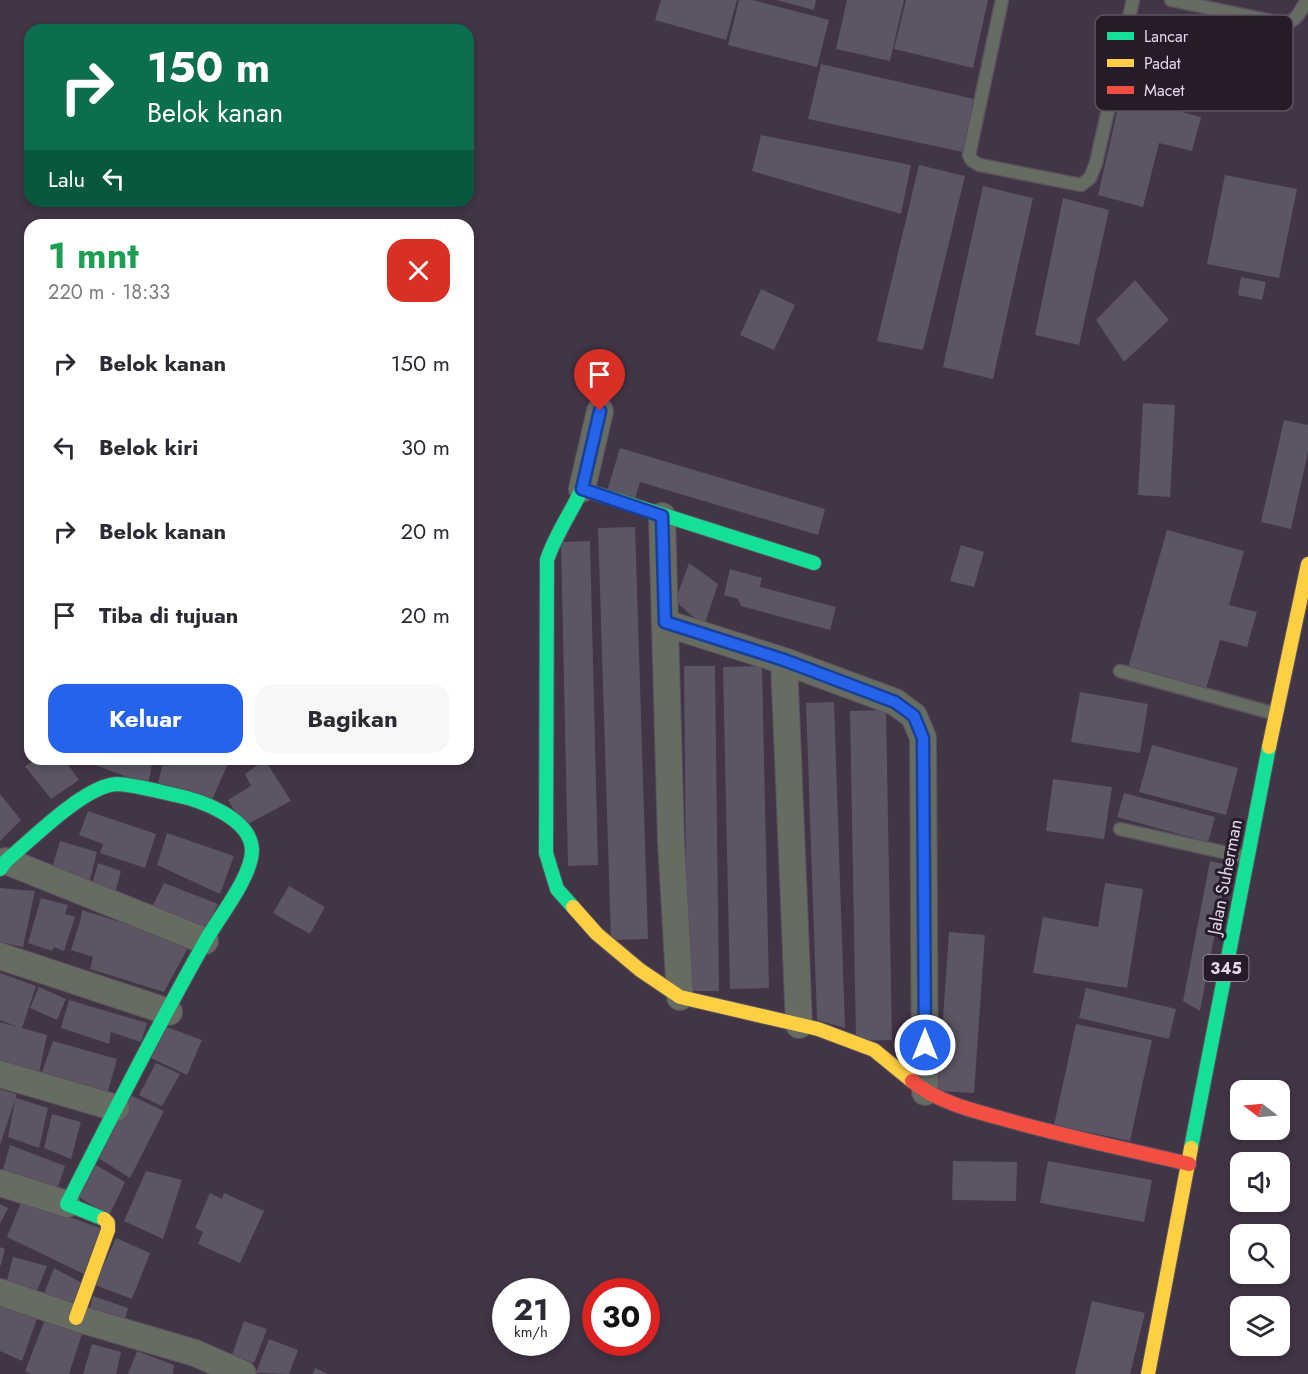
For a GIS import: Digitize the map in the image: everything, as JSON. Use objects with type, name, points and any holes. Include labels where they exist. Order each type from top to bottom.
[{"type":"street","points":[[600,411],[582,489],[570,515],[551,546],[547,560],[546,854],[557,889],[597,934],[640,970],[680,997],[818,1029],[874,1050],[925,1092],[975,1111],[1037,1129],[1189,1164]]},
{"type":"street","points":[[582,489],[814,563]]},
{"type":"street","points":[[662,516],[671,841],[680,997]]},
{"type":"street","name":"Jalan Suherman","points":[[1148,1374],[1247,857],[1308,564]]},
{"type":"street","points":[[665,622],[784,660],[895,702],[914,716],[923,738],[925,1092]]},
{"type":"street","points":[[784,660],[799,1025]]},
{"type":"street","points":[[67,1204],[205,941],[248,871],[252,848],[244,830],[227,814],[196,799],[117,784],[98,789],[75,803],[3,865],[205,941]]},
{"type":"street","points":[[0,956],[169,1012]]},
{"type":"street","points":[[0,1074],[116,1108]]},
{"type":"street","points":[[0,1183],[103,1217],[108,1223],[108,1230],[76,1318]]},
{"type":"street","points":[[0,1292],[76,1318],[190,1364],[243,1374]]},
{"type":"lane","points":[[1002,0],[970,158],[980,165],[1081,185],[1090,178],[1096,163],[1108,111]]},
{"type":"lane","points":[[1130,15],[1133,0]]},
{"type":"lane","points":[[1171,0],[1247,15]]},
{"type":"lane","points":[[1293,20],[1306,0]]},
{"type":"lane","points":[[1119,671],[1277,714]]},
{"type":"lane","points":[[1120,829],[1247,857]]},
{"type":"building","points":[[661,0],[737,0],[726,40],[655,20]]},
{"type":"building","points":[[739,0],[752,0],[829,20],[817,67],[728,45]]},
{"type":"building","points":[[776,0],[816,0],[814,10]]},
{"type":"building","points":[[847,0],[904,0],[890,61],[836,49]]},
{"type":"building","points":[[906,0],[988,0],[973,68],[894,49]]},
{"type":"building","points":[[821,64],[974,99],[963,152],[808,119]]},
{"type":"building","points":[[1117,111],[1178,111],[1201,117],[1192,151],[1159,143],[1143,207],[1098,195]]},
{"type":"building","points":[[761,135],[911,165],[901,214],[752,171]]},
{"type":"building","points":[[919,165],[965,176],[923,350],[877,341]]},
{"type":"building","points":[[1225,175],[1297,189],[1279,278],[1207,264]]},
{"type":"building","points":[[983,186],[1033,198],[993,379],[943,367]]},
{"type":"building","points":[[1063,198],[1109,210],[1079,345],[1035,335]]},
{"type":"building","points":[[1241,277],[1266,282],[1262,300],[1238,295]]},
{"type":"building","points":[[1135,280],[1169,320],[1124,362],[1096,320]]},
{"type":"building","points":[[761,289],[795,305],[774,350],[740,335]]},
{"type":"building","points":[[1143,403],[1175,405],[1170,497],[1138,495]]},
{"type":"building","points":[[1284,420],[1308,425],[1308,452],[1291,529],[1261,522]]},
{"type":"building","points":[[620,448],[825,509],[818,535],[640,482],[635,499],[607,491]]},
{"type":"building","points":[[635,527],[648,939],[611,940],[598,528]]},
{"type":"building","points":[[1167,530],[1244,551],[1229,605],[1257,612],[1247,647],[1220,640],[1206,689],[1128,668]]},
{"type":"building","points":[[590,541],[598,865],[568,866],[561,542]]},
{"type":"building","points":[[961,545],[984,552],[974,587],[950,581]]},
{"type":"building","points":[[689,563],[718,584],[704,626],[675,601]]},
{"type":"building","points":[[730,569],[762,578],[760,587],[836,607],[830,630],[741,606],[738,599],[724,595]]},
{"type":"building","points":[[684,666],[715,666],[719,991],[687,991]]},
{"type":"building","points":[[762,666],[769,988],[730,989],[723,667]]},
{"type":"building","points":[[1080,692],[1148,704],[1140,753],[1071,742]]},
{"type":"building","points":[[834,702],[845,1028],[817,1020],[806,703]]},
{"type":"building","points":[[886,710],[892,1040],[856,1041],[850,711]]},
{"type":"building","points":[[1152,745],[1238,768],[1226,815],[1139,792]]},
{"type":"building","points":[[68,765],[79,780],[51,799],[25,766]]},
{"type":"building","points":[[96,765],[152,765],[148,785]]},
{"type":"building","points":[[162,765],[227,765],[211,802],[158,783]]},
{"type":"building","points":[[258,765],[268,765],[291,801],[244,826],[228,800],[251,786],[245,774]]},
{"type":"building","points":[[1053,779],[1112,787],[1104,839],[1046,831]]},
{"type":"building","points":[[1124,793],[1215,817],[1208,842],[1117,817]]},
{"type":"building","points":[[0,794],[21,820],[0,841]]},
{"type":"building","points":[[88,811],[156,834],[145,868],[100,853],[103,844],[79,835]]},
{"type":"building","points":[[167,833],[234,856],[220,894],[157,865]]},
{"type":"building","points":[[60,841],[97,852],[88,888],[51,872]]},
{"type":"building","points":[[1210,861],[1228,865],[1200,1011],[1183,1001]]},
{"type":"building","points":[[98,863],[121,871],[115,894],[91,888]]},
{"type":"building","points":[[164,883],[218,904],[205,931],[152,907]]},
{"type":"building","points":[[1105,883],[1143,889],[1127,988],[1033,973],[1043,917],[1098,927]]},
{"type":"building","points":[[289,886],[325,907],[310,934],[273,913]]},
{"type":"building","points":[[0,888],[35,891],[23,947],[0,942]]},
{"type":"building","points":[[41,898],[68,905],[65,914],[75,917],[64,951],[54,947],[52,951],[28,943]]},
{"type":"building","points":[[82,910],[190,944],[164,992],[90,969],[93,957],[71,950]]},
{"type":"building","points":[[949,932],[985,935],[974,1093],[938,1091]]},
{"type":"building","points":[[0,973],[36,986],[22,1028],[47,1035],[38,1078],[0,1066],[0,1022],[18,1027],[0,1020]]},
{"type":"building","points":[[39,987],[66,999],[57,1020],[30,1008]]},
{"type":"building","points":[[1086,988],[1176,1009],[1169,1039],[1079,1018]]},
{"type":"building","points":[[69,1000],[147,1023],[141,1042],[111,1032],[109,1044],[61,1028]]},
{"type":"building","points":[[1076,1024],[1152,1040],[1130,1141],[1054,1125]]},
{"type":"building","points":[[167,1027],[202,1040],[187,1075],[151,1058]]},
{"type":"building","points":[[53,1041],[117,1059],[107,1095],[41,1075]]},
{"type":"building","points":[[156,1063],[180,1074],[162,1106],[139,1095]]},
{"type":"building","points":[[0,1089],[16,1094],[16,1098],[48,1108],[39,1148],[8,1137],[15,1100],[0,1145]]},
{"type":"building","points":[[130,1095],[164,1111],[130,1178],[95,1156]]},
{"type":"building","points":[[52,1114],[81,1122],[71,1159],[44,1148]]},
{"type":"building","points":[[10,1145],[65,1166],[57,1190],[2,1173]]},
{"type":"building","points":[[953,1161],[1017,1162],[1016,1201],[952,1200]]},
{"type":"building","points":[[1048,1161],[1152,1180],[1144,1222],[1040,1203]]},
{"type":"building","points":[[94,1164],[125,1182],[109,1216],[76,1195]]},
{"type":"building","points":[[146,1171],[182,1180],[163,1239],[124,1221]]},
{"type":"building","points":[[210,1193],[222,1199],[224,1193],[264,1211],[240,1263],[198,1244],[203,1232],[195,1228]]},
{"type":"building","points":[[22,1200],[103,1229],[86,1275],[7,1237]]},
{"type":"building","points":[[0,1204],[8,1208],[0,1224]]},
{"type":"building","points":[[116,1238],[150,1253],[132,1299],[95,1285]]},
{"type":"building","points":[[0,1247],[5,1249],[1,1265],[0,1265]]},
{"type":"building","points":[[13,1257],[47,1266],[34,1298],[5,1288]]},
{"type":"building","points":[[54,1268],[84,1284],[71,1312],[42,1299]]},
{"type":"building","points":[[93,1296],[128,1308],[122,1329],[88,1315]]},
{"type":"building","points":[[0,1300],[39,1313],[22,1361],[0,1351]]},
{"type":"building","points":[[1092,1301],[1145,1313],[1130,1374],[1075,1374]]},
{"type":"building","points":[[46,1317],[83,1331],[69,1374],[31,1374],[25,1371]]},
{"type":"building","points":[[244,1321],[267,1329],[254,1363],[232,1355]]},
{"type":"building","points":[[269,1339],[298,1350],[289,1374],[256,1373]]},
{"type":"building","points":[[92,1344],[121,1352],[116,1374],[83,1374]]},
{"type":"building","points":[[137,1351],[174,1365],[173,1374],[128,1374]]},
{"type":"building","points":[[315,1368],[328,1374],[313,1374]]},
{"type":"traffic: fast","points":[[573,907],[557,889],[546,853],[547,560],[582,489],[814,563]]},
{"type":"traffic: fast","points":[[1191,1148],[1269,747]]},
{"type":"traffic: fast","points":[[0,869],[29,840],[74,803],[104,787],[117,784],[185,797],[210,806],[234,820],[249,839],[252,850],[251,861],[241,885],[205,942],[169,1007],[67,1204],[104,1219]]},
{"type":"traffic: slow","points":[[1269,747],[1308,564]]},
{"type":"traffic: slow","points":[[573,907],[597,934],[640,970],[680,997],[818,1029],[874,1050],[912,1081]]},
{"type":"traffic: slow","points":[[1148,1374],[1191,1148]]},
{"type":"traffic: slow","points":[[76,1318],[108,1230],[108,1223],[104,1219]]},
{"type":"traffic: jam","points":[[912,1081],[942,1099],[977,1112],[1070,1137],[1189,1164]]},
{"type":"route","points":[[600,411],[582,489],[662,516],[665,622],[784,660],[895,702],[914,716],[920,727],[923,738],[925,1045]]}]
